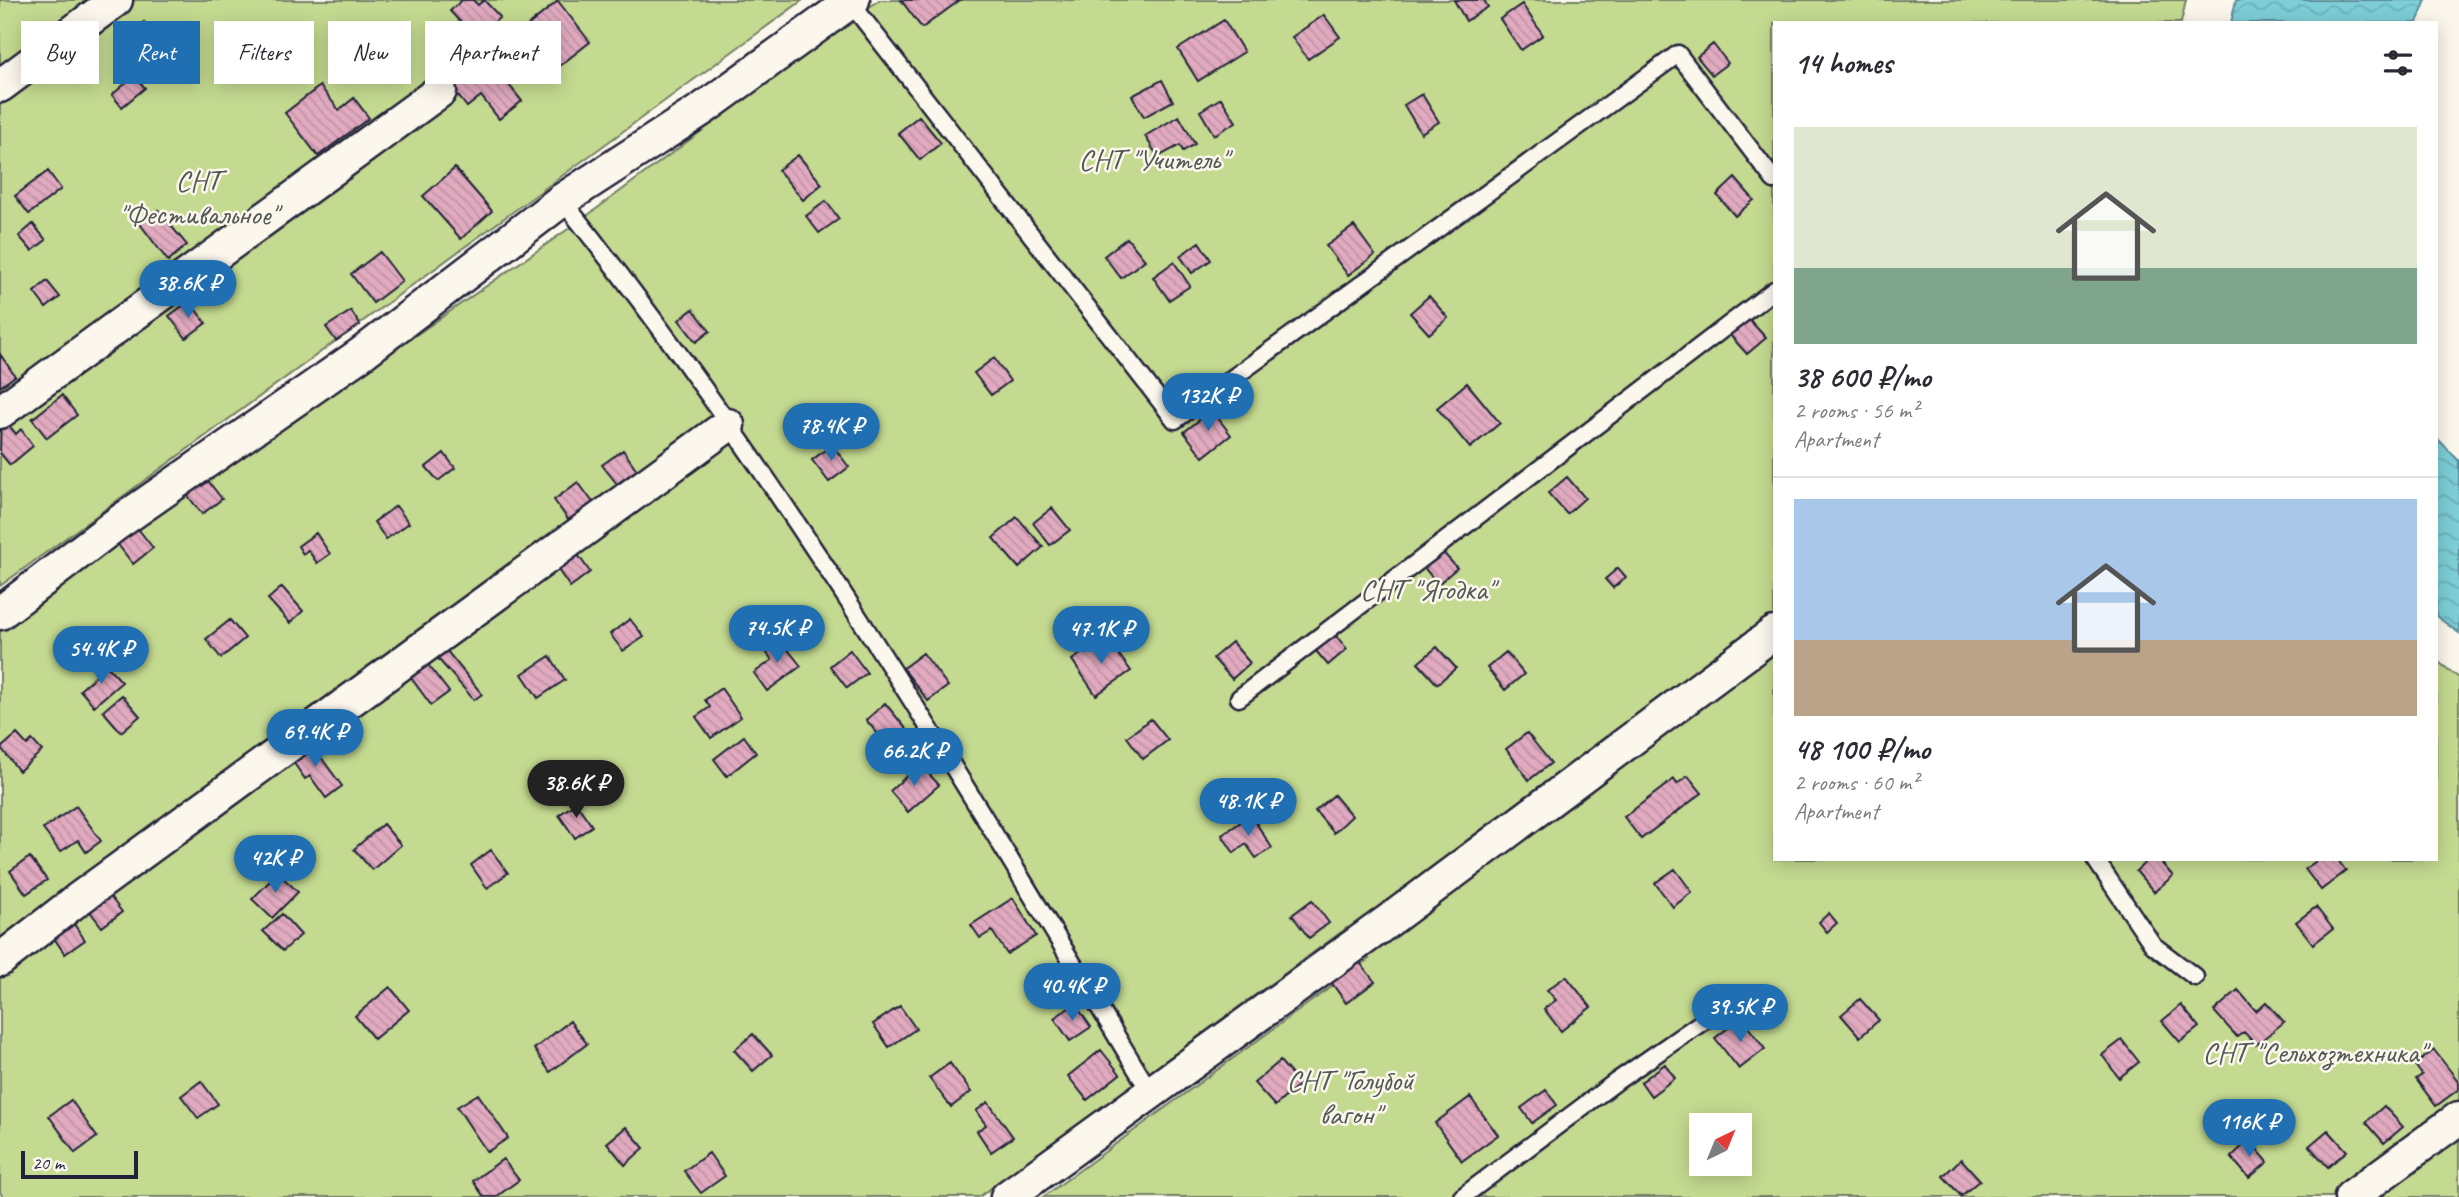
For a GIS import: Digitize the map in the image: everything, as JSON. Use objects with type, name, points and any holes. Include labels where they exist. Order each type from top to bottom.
[{"type":"street","points":[[0,86],[116,0]]},
{"type":"street","points":[[0,613],[115,525],[360,354],[562,200],[704,108],[851,1]]},
{"type":"street","points":[[0,412],[440,91]]},
{"type":"street","points":[[0,960],[77,900],[729,425]]},
{"type":"street","points":[[1007,1197],[1395,916],[1773,634]]},
{"type":"street","points":[[2351,1197],[2459,1118]]},
{"type":"lane","points":[[851,1],[1175,420],[1678,54],[1773,179]]},
{"type":"lane","points":[[562,200],[649,308],[888,663],[1150,1092]]},
{"type":"lane","points":[[1239,698],[1773,291]]},
{"type":"lane","points":[[2096,861],[2153,945],[2195,977]]},
{"type":"lane","points":[[1462,1197],[1617,1081],[1738,997]]},
{"type":"green space","name":"СНТ \"Фестивальное\"","points":[[0,0],[803,0],[0,586]]},
{"type":"green space","points":[[879,0],[2186,0],[2181,21],[1773,21],[1773,861],[2438,861],[2438,662],[2459,678],[2459,1197],[1043,1197],[1369,959],[1347,928],[979,1197],[3,1197],[0,1192],[0,631],[143,525],[584,218]]},
{"type":"water","points":[[2236,0],[2426,0],[2418,21],[2231,21]]},
{"type":"water","points":[[2438,439],[2459,461],[2459,633],[2438,617]]},
{"type":"building","points":[[462,0],[473,0],[478,5],[484,0],[500,17],[496,21],[459,21],[450,11]]},
{"type":"building","points":[[901,0],[960,0],[922,28]]},
{"type":"building","points":[[1454,0],[1484,0],[1488,7],[1466,21]]},
{"type":"building","points":[[558,1],[590,42],[561,65],[561,21],[533,21]]},
{"type":"building","points":[[1522,4],[1543,35],[1521,50],[1500,19]]},
{"type":"building","points":[[1324,15],[1340,37],[1308,59],[1292,37]]},
{"type":"building","points":[[1224,20],[1244,52],[1198,81],[1178,49]]},
{"type":"building","points":[[1713,44],[1728,63],[1712,75],[1697,57]]},
{"type":"building","points":[[1162,80],[1173,101],[1144,117],[1132,96]]},
{"type":"building","points":[[125,84],[141,84],[145,88],[122,107],[112,95]]},
{"type":"building","points":[[457,84],[508,84],[522,101],[499,119],[481,96],[467,107],[452,88]]},
{"type":"building","points":[[320,86],[339,110],[354,98],[369,118],[318,156],[285,113]]},
{"type":"building","points":[[1422,94],[1439,122],[1421,133],[1404,105]]},
{"type":"building","points":[[1221,98],[1236,122],[1214,135],[1200,111]]},
{"type":"building","points":[[919,116],[941,143],[920,160],[898,133]]},
{"type":"building","points":[[1179,116],[1195,144],[1183,151],[1180,145],[1158,157],[1145,136]]},
{"type":"building","points":[[798,155],[822,184],[803,200],[778,170]]},
{"type":"building","points":[[455,168],[492,211],[461,239],[423,196]]},
{"type":"building","points":[[48,171],[61,189],[29,214],[15,196]]},
{"type":"building","points":[[1735,178],[1754,200],[1735,216],[1717,195]]},
{"type":"building","points":[[826,201],[839,219],[819,233],[806,216]]},
{"type":"building","points":[[158,210],[187,245],[168,261],[140,224]]},
{"type":"building","points":[[33,224],[46,240],[32,251],[19,236]]},
{"type":"building","points":[[1354,226],[1375,255],[1348,275],[1326,246]]},
{"type":"building","points":[[1127,238],[1145,260],[1121,278],[1104,256]]},
{"type":"building","points":[[1199,242],[1211,260],[1192,273],[1180,256]]},
{"type":"building","points":[[380,252],[402,281],[373,303],[351,274]]},
{"type":"building","points":[[1174,262],[1190,286],[1169,300],[1153,277]]},
{"type":"building","points":[[47,281],[60,297],[46,308],[34,292]]},
{"type":"building","points":[[1429,296],[1448,318],[1429,334],[1410,313]]},
{"type":"building","points":[[189,301],[206,323],[186,338],[169,316]]},
{"type":"building","points":[[693,309],[710,331],[696,342],[679,320]]},
{"type":"building","points":[[351,311],[360,325],[336,341],[326,327]]},
{"type":"building","points":[[1747,317],[1766,338],[1747,354],[1728,333]]},
{"type":"building","points":[[0,354],[15,376],[0,387]]},
{"type":"building","points":[[994,358],[1010,381],[991,395],[974,373]]},
{"type":"building","points":[[1467,383],[1500,423],[1470,448],[1437,408]]},
{"type":"building","points":[[62,395],[77,415],[47,438],[32,419]]},
{"type":"building","points":[[1212,410],[1231,435],[1203,457],[1184,432]]},
{"type":"building","points":[[1,416],[16,434],[21,429],[33,446],[10,465],[0,453]]},
{"type":"building","points":[[832,445],[849,467],[829,482],[812,460]]},
{"type":"building","points":[[623,450],[637,470],[617,484],[602,465]]},
{"type":"building","points":[[444,453],[455,468],[438,481],[426,467]]},
{"type":"building","points":[[205,477],[222,499],[202,514],[185,492]]},
{"type":"building","points":[[1567,477],[1585,498],[1567,514],[1548,493]]},
{"type":"building","points":[[578,482],[594,504],[570,522],[554,500]]},
{"type":"building","points":[[396,506],[409,523],[386,539],[374,522]]},
{"type":"building","points":[[1052,508],[1070,530],[1050,545],[1033,523]]},
{"type":"building","points":[[1017,517],[1043,547],[1019,568],[993,538]]},
{"type":"building","points":[[136,526],[153,548],[133,564],[116,542]]},
{"type":"building","points":[[316,533],[330,554],[317,563],[308,550],[303,554],[298,546]]},
{"type":"building","points":[[1438,547],[1457,568],[1438,584],[1420,563]]},
{"type":"building","points":[[574,549],[590,572],[570,587],[554,564]]},
{"type":"building","points":[[1618,568],[1626,577],[1613,588],[1605,579]]},
{"type":"building","points":[[282,587],[303,611],[290,623],[268,599]]},
{"type":"building","points":[[630,619],[644,637],[623,651],[610,634]]},
{"type":"building","points":[[230,620],[245,638],[221,658],[206,639]]},
{"type":"building","points":[[1329,627],[1347,649],[1328,665],[1310,644]]},
{"type":"building","points":[[778,637],[801,666],[767,691],[754,673],[772,660],[763,648]]},
{"type":"building","points":[[1106,637],[1131,671],[1096,695],[1072,660]]},
{"type":"building","points":[[1232,642],[1250,663],[1232,679],[1213,658]]},
{"type":"building","points":[[442,645],[482,694],[474,700],[433,653]]},
{"type":"building","points":[[1437,647],[1456,668],[1437,684],[1418,663]]},
{"type":"building","points":[[850,650],[867,673],[847,688],[830,666]]},
{"type":"building","points":[[1506,652],[1524,674],[1505,690],[1487,668]]},
{"type":"building","points":[[923,653],[948,686],[928,701],[903,668]]},
{"type":"building","points":[[550,656],[565,680],[538,698],[522,674]]},
{"type":"building","points":[[426,662],[449,692],[431,705],[409,675]]},
{"type":"building","points":[[107,666],[122,682],[94,706],[80,690]]},
{"type":"building","points":[[721,688],[741,717],[711,738],[696,717],[710,707],[705,700]]},
{"type":"building","points":[[122,695],[140,716],[121,732],[103,711]]},
{"type":"building","points":[[885,703],[908,731],[889,747],[866,720]]},
{"type":"building","points":[[1151,719],[1168,740],[1143,759],[1127,737]]},
{"type":"building","points":[[1527,733],[1551,763],[1529,780],[1506,749]]},
{"type":"building","points":[[17,734],[27,745],[32,740],[42,751],[19,771],[1,748]]},
{"type":"building","points":[[744,736],[756,753],[727,776],[714,759]]},
{"type":"building","points":[[309,741],[342,786],[326,798],[310,776],[305,779],[289,756]]},
{"type":"building","points":[[920,764],[939,785],[908,812],[890,791]]},
{"type":"building","points":[[1688,776],[1702,793],[1641,839],[1624,817],[1674,779],[1677,784]]},
{"type":"building","points":[[1334,795],[1352,816],[1334,833],[1315,811]]},
{"type":"building","points":[[576,803],[592,826],[575,838],[559,815]]},
{"type":"building","points":[[76,806],[101,841],[86,852],[78,840],[60,852],[43,829]]},
{"type":"building","points":[[1251,815],[1272,848],[1256,858],[1246,844],[1234,853],[1222,835]]},
{"type":"building","points":[[383,824],[401,845],[372,870],[354,849]]},
{"type":"building","points":[[491,850],[508,873],[487,888],[471,865]]},
{"type":"building","points":[[30,857],[47,880],[26,894],[10,871]]},
{"type":"building","points":[[2147,861],[2160,861],[2173,876],[2154,892],[2136,871]]},
{"type":"building","points":[[2316,861],[2338,861],[2346,871],[2321,890],[2305,869]]},
{"type":"building","points":[[1675,869],[1692,892],[1673,907],[1655,883]]},
{"type":"building","points":[[278,873],[298,892],[272,918],[252,899]]},
{"type":"building","points":[[105,890],[122,912],[102,927],[85,905]]},
{"type":"building","points":[[1013,898],[1036,936],[1007,954],[992,931],[980,938],[971,925]]},
{"type":"building","points":[[1312,900],[1329,923],[1309,938],[1292,915]]},
{"type":"building","points":[[2316,907],[2333,929],[2313,944],[2296,922]]},
{"type":"building","points":[[1829,913],[1837,923],[1827,932],[1819,922]]},
{"type":"building","points":[[282,914],[301,935],[283,951],[263,931]]},
{"type":"building","points":[[69,917],[85,940],[65,954],[49,931]]},
{"type":"building","points":[[1357,959],[1375,982],[1346,1003],[1329,979]]},
{"type":"building","points":[[1566,976],[1591,1007],[1561,1031],[1544,1009],[1556,1000],[1547,990]]},
{"type":"building","points":[[390,987],[409,1010],[374,1039],[355,1016]]},
{"type":"building","points":[[2238,990],[2256,1011],[2266,1002],[2284,1022],[2256,1045],[2244,1032],[2237,1037],[2214,1011]]},
{"type":"building","points":[[1860,999],[1879,1020],[1860,1037],[1841,1015]]},
{"type":"building","points":[[1075,1004],[1091,1027],[1070,1041],[1054,1018]]},
{"type":"building","points":[[2181,1005],[2199,1027],[2180,1042],[2162,1021]]},
{"type":"building","points":[[900,1006],[916,1029],[889,1047],[873,1024]]},
{"type":"building","points":[[1741,1018],[1765,1049],[1739,1069],[1715,1038]]},
{"type":"building","points":[[570,1021],[587,1044],[550,1072],[534,1049]]},
{"type":"building","points":[[753,1034],[772,1055],[753,1071],[734,1050]]},
{"type":"building","points":[[2122,1040],[2139,1062],[2119,1078],[2102,1055]]},
{"type":"building","points":[[1101,1050],[1120,1074],[1087,1100],[1068,1076]]},
{"type":"building","points":[[2434,1050],[2459,1082],[2459,1089],[2436,1106],[2416,1079],[2422,1075],[2415,1065]]},
{"type":"building","points":[[1280,1061],[1300,1084],[1275,1106],[1254,1083]]},
{"type":"building","points":[[950,1063],[971,1092],[951,1107],[929,1078]]},
{"type":"building","points":[[1665,1064],[1675,1078],[1651,1096],[1641,1082]]},
{"type":"building","points":[[201,1081],[218,1104],[198,1118],[181,1096]]},
{"type":"building","points":[[1546,1090],[1557,1105],[1532,1123],[1521,1108]]},
{"type":"building","points":[[478,1094],[508,1138],[487,1152],[457,1107]]},
{"type":"building","points":[[1470,1097],[1498,1135],[1462,1161],[1435,1123]]},
{"type":"building","points":[[71,1100],[97,1137],[75,1153],[49,1116]]},
{"type":"building","points":[[988,1102],[1013,1137],[991,1152],[977,1131],[986,1125],[976,1111]]},
{"type":"building","points":[[2384,1106],[2403,1127],[2384,1143],[2366,1122]]},
{"type":"building","points":[[626,1127],[644,1148],[625,1165],[607,1143]]},
{"type":"building","points":[[2328,1130],[2347,1151],[2328,1167],[2309,1146]]},
{"type":"building","points":[[2249,1140],[2268,1162],[2249,1178],[2231,1157]]},
{"type":"building","points":[[709,1153],[725,1176],[701,1193],[684,1171]]},
{"type":"building","points":[[503,1159],[519,1180],[496,1197],[484,1197],[473,1181]]},
{"type":"building","points":[[1961,1159],[1980,1180],[1961,1196],[1943,1176]]},
{"type":"park label","name":"СНТ \"Учитель\"","points":[[1153,159]]},
{"type":"park label","name":"СНТ \"Ягодка\"","points":[[1427,589]]},
{"type":"park label","name":"СНТ \"Сельхозтехника\"","points":[[2314,1052]]},
{"type":"park label","name":"СНТ \"Голубой вагон\"","points":[[1350,1097]]}]
